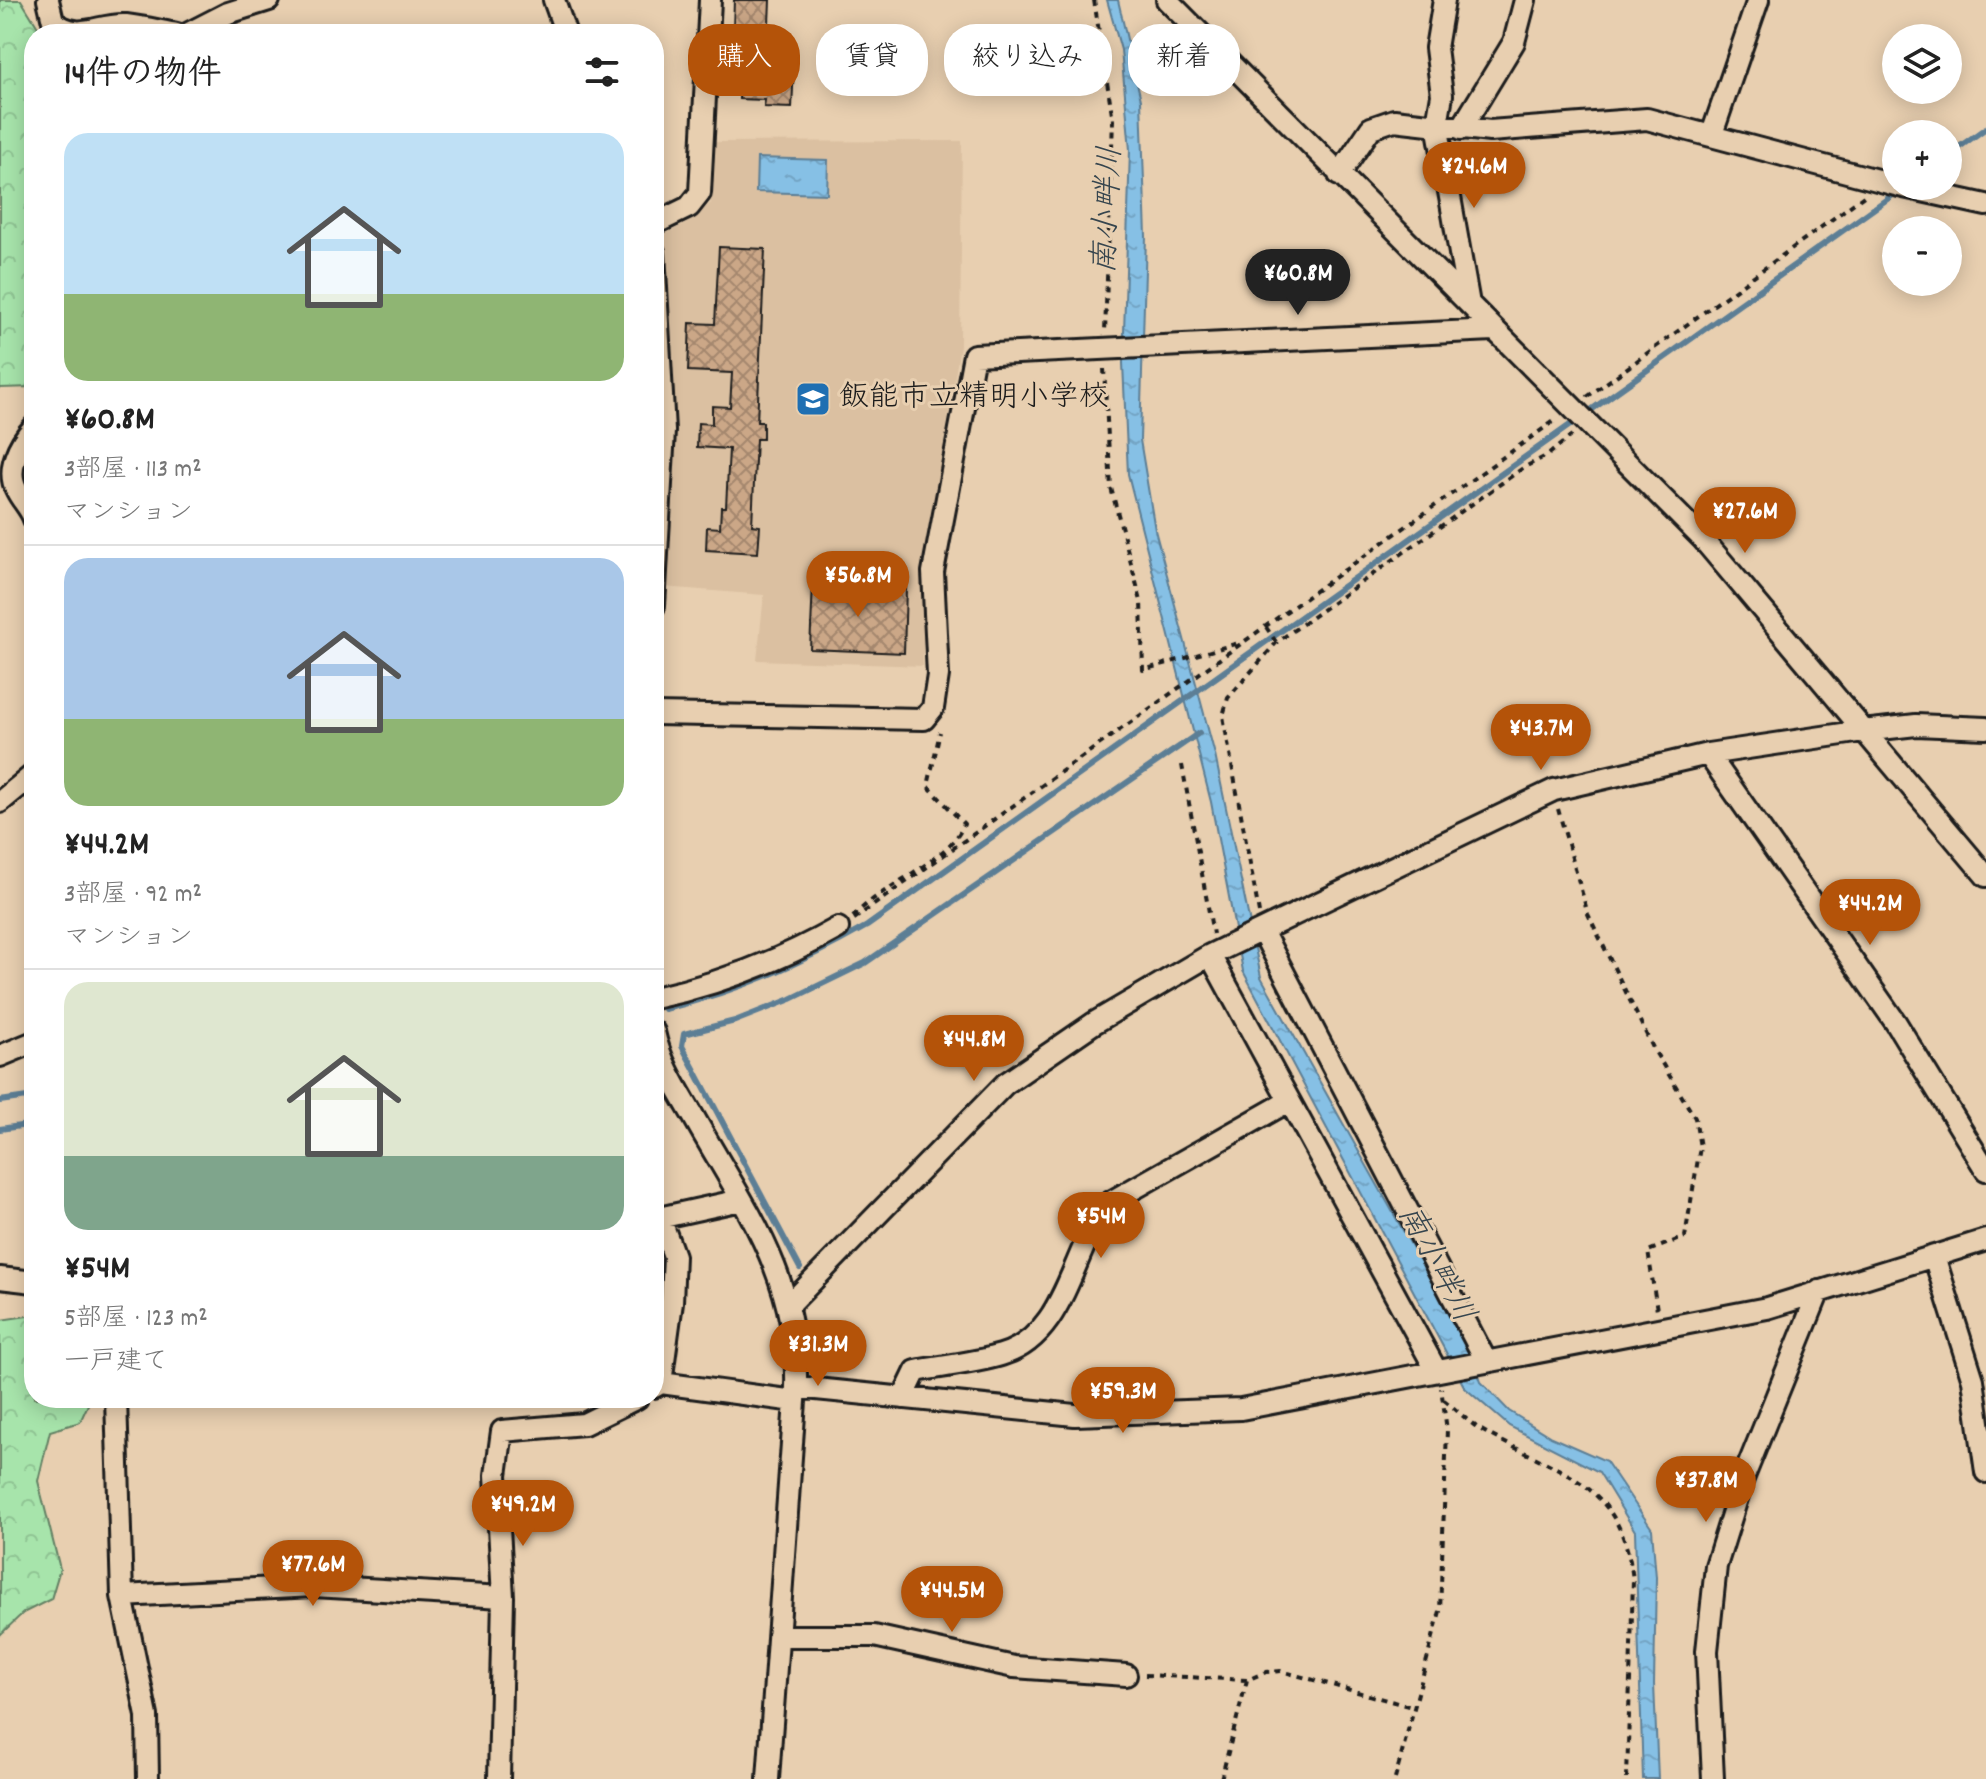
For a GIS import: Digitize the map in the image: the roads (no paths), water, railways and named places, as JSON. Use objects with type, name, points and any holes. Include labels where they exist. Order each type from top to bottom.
[{"type":"street","points":[[48,0],[53,21],[59,24]]},
{"type":"street","points":[[201,24],[226,7],[269,0]]},
{"type":"street","points":[[554,0],[562,24]]},
{"type":"street","points":[[664,219],[689,207],[700,193],[710,0]]},
{"type":"street","points":[[1167,0],[1702,538],[1986,876]]},
{"type":"street","points":[[1444,0],[1436,48],[1442,95],[1437,124],[1469,304]]},
{"type":"street","points":[[1461,129],[1514,42],[1525,0]]},
{"type":"street","points":[[1712,134],[1758,0]]},
{"type":"street","points":[[1339,175],[1371,128],[1394,120],[1490,131],[1647,119],[1882,181]]},
{"type":"street","points":[[1962,200],[1986,205]]},
{"type":"street","points":[[664,714],[924,719],[933,708],[938,675],[933,572],[974,355],[1493,330]]},
{"type":"street","points":[[24,438],[13,463],[14,488],[24,504]]},
{"type":"street","points":[[790,1304],[1005,1084],[1094,1023],[1217,952],[1554,790],[1708,754],[1863,731],[1916,725],[1986,728]]},
{"type":"street","points":[[1708,754],[1896,1023],[1986,1170]]},
{"type":"street","points":[[4,796],[24,781]]},
{"type":"street","points":[[664,996],[694,990],[761,967],[844,925]]},
{"type":"street","points":[[1259,932],[1482,1360]]},
{"type":"street","points":[[1217,952],[1289,1101],[1440,1369]]},
{"type":"street","points":[[0,1056],[24,1046]]},
{"type":"street","points":[[664,1060],[670,1076],[773,1256],[790,1304],[797,1354],[796,1394],[768,1779]]},
{"type":"street","points":[[903,1398],[909,1378],[916,1371],[1001,1356],[1022,1347],[1040,1332],[1051,1316],[1090,1231],[1107,1204],[1289,1101]]},
{"type":"street","points":[[664,1217],[741,1200]]},
{"type":"street","points":[[664,1234],[674,1256],[672,1302],[664,1349]]},
{"type":"street","points":[[664,1385],[903,1398],[1075,1415],[1241,1409],[1482,1360],[1767,1308],[1986,1240]]},
{"type":"street","points":[[1934,1256],[1973,1380],[1986,1472]]},
{"type":"street","points":[[0,1278],[24,1281]]},
{"type":"street","points":[[1713,1779],[1707,1651],[1716,1566],[1743,1479],[1819,1291]]},
{"type":"street","points":[[116,1408],[122,1596],[147,1716],[148,1779]]},
{"type":"street","points":[[499,1779],[503,1597],[496,1475],[502,1431],[584,1424],[617,1408]]},
{"type":"street","points":[[122,1596],[314,1586],[503,1597]]},
{"type":"street","points":[[780,1636],[874,1636],[1014,1667],[1126,1675]]},
{"type":"water","points":[[1107,0],[1118,0],[1128,43],[1128,96],[1140,96],[1141,100],[1146,236],[1140,440],[1155,530],[1215,755],[1261,977],[1470,1350],[1481,1382],[1509,1411],[1551,1437],[1606,1461],[1652,1529],[1656,1577],[1654,1684],[1658,1779],[1643,1779],[1635,1531],[1599,1472],[1509,1426],[1465,1388],[1243,971],[1211,802],[1128,474],[1123,363],[1130,150],[1121,50]]},
{"type":"water","points":[[757,158],[828,160],[827,194],[756,192]]},
{"type":"waterway","points":[[1962,145],[1986,128]]},
{"type":"waterway","points":[[665,1009],[769,975],[867,926],[1886,200]]},
{"type":"waterway","points":[[800,1268],[682,1046],[684,1034],[735,1021],[791,999],[865,963],[1199,733]]},
{"type":"waterway","points":[[0,1101],[24,1097]]},
{"type":"waterway","points":[[0,1129],[24,1125]]},
{"type":"place","name":"飯能市立精明小学校","points":[[813,399]]},
{"type":"water label","name":"南小畔川","points":[[1110,210]]},
{"type":"water label","name":"南小畔川","points":[[1434,1265]]}]
